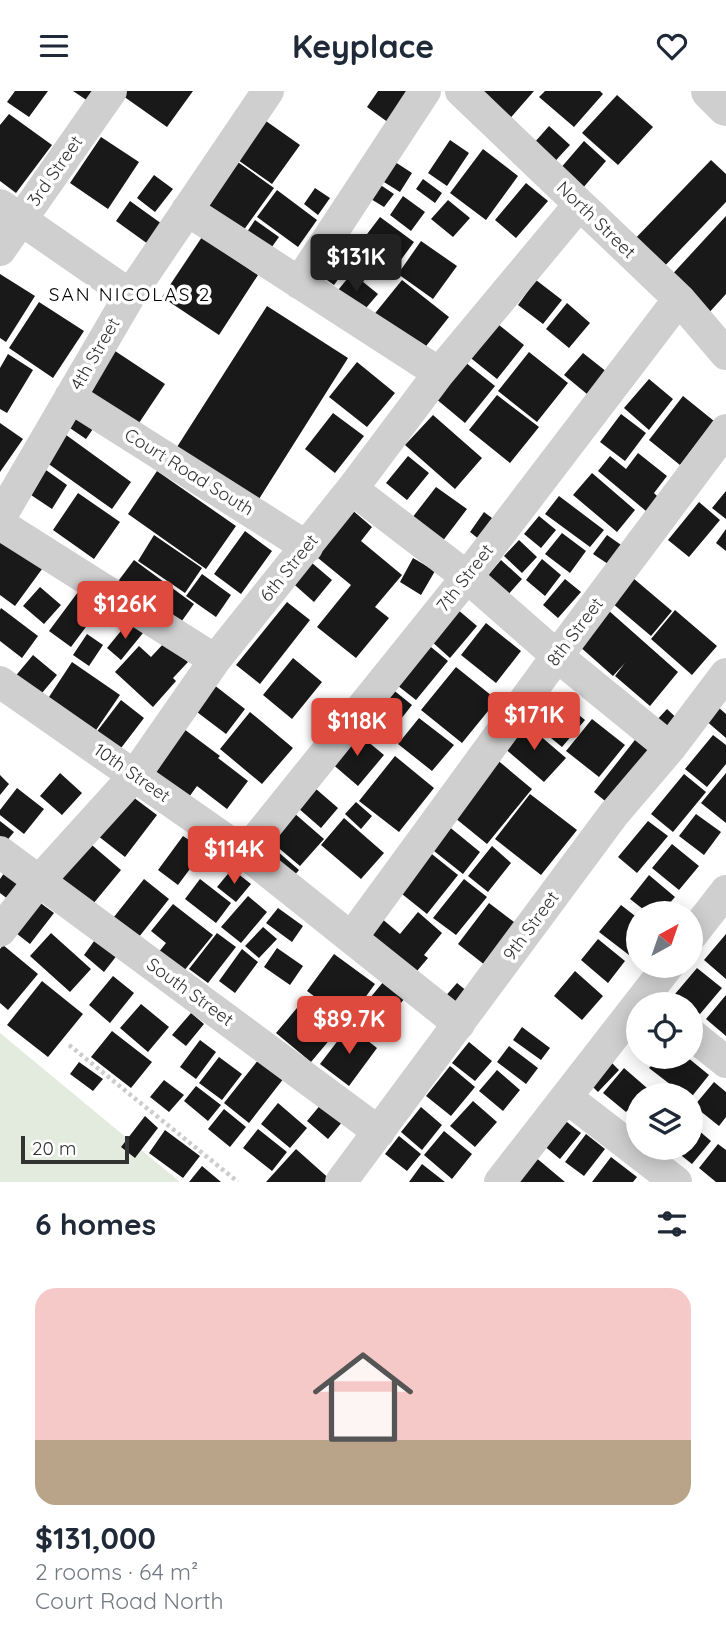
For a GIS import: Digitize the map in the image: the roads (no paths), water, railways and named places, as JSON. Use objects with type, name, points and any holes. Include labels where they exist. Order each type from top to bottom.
[{"type":"street","name":"3rd Street","points":[[0,250],[10,213],[111,91]]},
{"type":"street","name":"4th Street","points":[[0,518],[130,295],[268,91]]},
{"type":"street","points":[[299,283],[425,91]]},
{"type":"street","name":"North Street","points":[[461,91],[679,299],[726,354]]},
{"type":"street","points":[[710,91],[726,107]]},
{"type":"street","name":"6th Street","points":[[0,931],[39,881],[135,775],[215,660],[307,547],[439,373],[579,205]]},
{"type":"street","points":[[187,210],[439,373]]},
{"type":"street","points":[[10,213],[130,295]]},
{"type":"street","name":"7th Street","points":[[245,853],[467,577],[679,299]]},
{"type":"street","name":"Court Road South","points":[[71,397],[307,547]]},
{"type":"street","name":"8th Street","points":[[352,937],[726,430]]},
{"type":"street","points":[[352,489],[467,577],[557,656],[670,748]]},
{"type":"street","points":[[0,524],[215,660]]},
{"type":"street","name":"9th Street","points":[[341,1182],[613,815],[670,748],[726,674]]},
{"type":"street","name":"10th Street","points":[[0,682],[245,853],[459,1024]]},
{"type":"street","name":"South Street","points":[[0,852],[379,1132]]},
{"type":"street","points":[[704,920],[725,895]]},
{"type":"street","points":[[500,1182],[566,1097],[626,1028]]},
{"type":"street","points":[[703,1044],[726,1062]]},
{"type":"street","points":[[566,1097],[677,1182]]},
{"type":"district","name":"SAN NICOLAS 2","points":[[130,294]]}]
